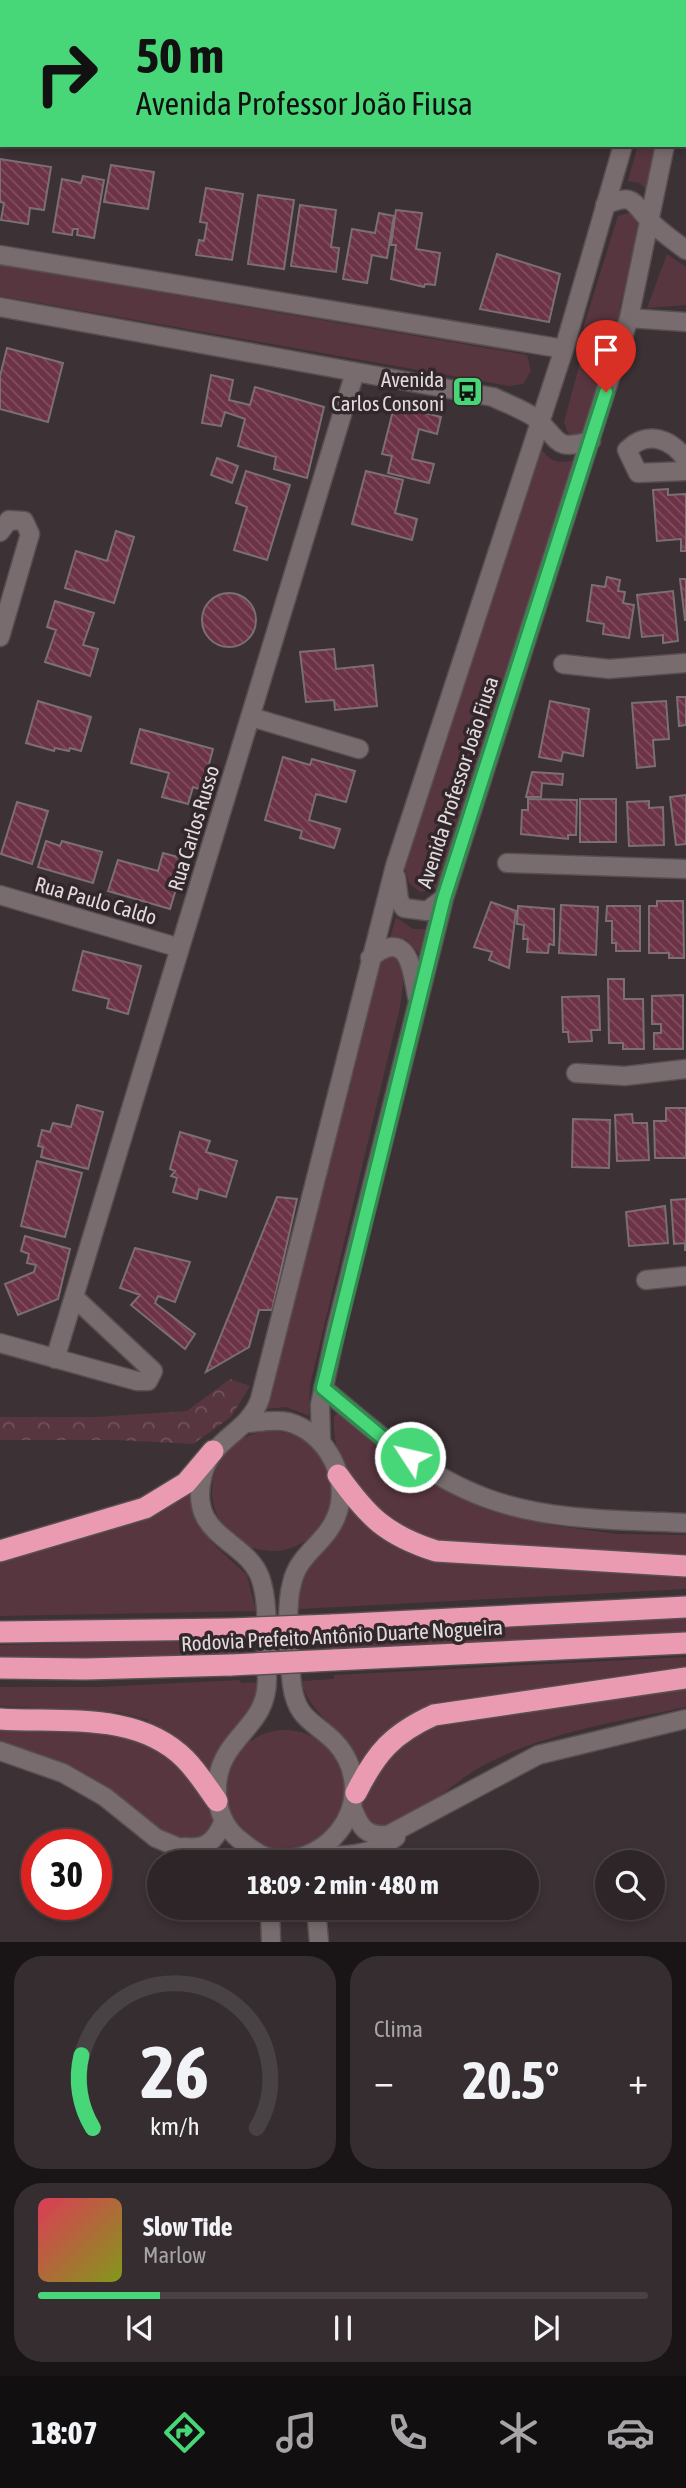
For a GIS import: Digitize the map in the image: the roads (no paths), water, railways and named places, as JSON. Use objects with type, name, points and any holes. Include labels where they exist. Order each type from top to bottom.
[{"type":"highway","points":[[0,1551],[94,1526],[145,1508],[186,1483],[213,1451]]},
{"type":"highway","points":[[338,1475],[374,1521],[400,1538],[436,1551],[686,1566]]},
{"type":"highway","name":"Rodovia Prefeito Antônio Duarte Nogueira","points":[[0,1632],[229,1629],[686,1607]]},
{"type":"highway","name":"Rodovia Prefeito Antônio Duarte Nogueira","points":[[0,1668],[86,1670],[231,1665],[686,1643]]},
{"type":"highway","points":[[354,1801],[373,1759],[412,1725],[434,1715],[686,1678]]},
{"type":"highway","points":[[0,1719],[91,1722],[145,1733],[183,1757],[220,1811]]},
{"type":"main road","name":"Avenida Professor João Fiusa","points":[[213,1451],[248,1423],[263,1386],[395,866],[538,420],[564,349],[622,147]]},
{"type":"main road","name":"Avenida Professor João Fiusa","points":[[354,1801],[344,1754],[302,1714],[292,1682],[291,1583],[297,1567],[337,1516],[341,1490],[338,1475],[321,1440],[323,1388],[444,898],[629,318],[665,147]]},
{"type":"main road","points":[[605,205],[619,199],[638,204],[648,220],[686,250]]},
{"type":"main road","points":[[0,255],[564,349]]},
{"type":"main road","points":[[0,307],[493,397],[538,420],[559,444],[570,447],[591,441]]},
{"type":"main road","points":[[629,318],[686,322]]},
{"type":"main road","name":"Rua Carlos Russo","points":[[55,1359],[355,372]]},
{"type":"main road","points":[[686,460],[677,446],[661,437],[636,441],[626,450],[638,473],[686,471]]},
{"type":"main road","points":[[0,532],[9,520],[24,521],[30,534],[0,637]]},
{"type":"main road","points":[[562,664],[609,668],[686,663]]},
{"type":"main road","points":[[251,717],[359,749]]},
{"type":"main road","points":[[508,863],[686,869]]},
{"type":"main road","points":[[395,866],[399,900],[404,908],[427,911],[444,898]]},
{"type":"main road","name":"Rua Paulo Caldo","points":[[0,895],[180,948]]},
{"type":"main road","points":[[370,958],[382,948],[390,947],[405,953],[411,961],[418,1004]]},
{"type":"main road","points":[[576,1073],[625,1076],[686,1069]]},
{"type":"main road","points":[[646,1280],[686,1276]]},
{"type":"main road","points":[[0,1343],[137,1381],[148,1381],[153,1371],[75,1298]]},
{"type":"main road","points":[[323,1388],[390,1444],[449,1481],[486,1498],[527,1509],[565,1514],[686,1523]]},
{"type":"main road","points":[[248,1423],[288,1422],[321,1440]]},
{"type":"main road","points":[[173,1845],[198,1849],[211,1844],[220,1811],[221,1766],[228,1753],[261,1713],[267,1698],[261,1579],[254,1566],[209,1526],[204,1511],[203,1475],[213,1451]]},
{"type":"main road","points":[[354,1801],[358,1823],[366,1832],[376,1836],[388,1835],[412,1824],[482,1782],[538,1755],[686,1719]]},
{"type":"main road","points":[[0,1751],[40,1763],[88,1786],[138,1826],[185,1850]]},
{"type":"main road","points":[[320,1850],[330,1842],[354,1801]]},
{"type":"main road","points":[[220,1811],[234,1835],[252,1850]]},
{"type":"main road","points":[[371,1850],[392,1841],[412,1824]]},
{"type":"main road","points":[[270,1920],[271,1942]]},
{"type":"main road","points":[[317,1920],[320,1942]]},
{"type":"place","name":"Avenida Carlos Consoni","points":[[467,391]]}]
